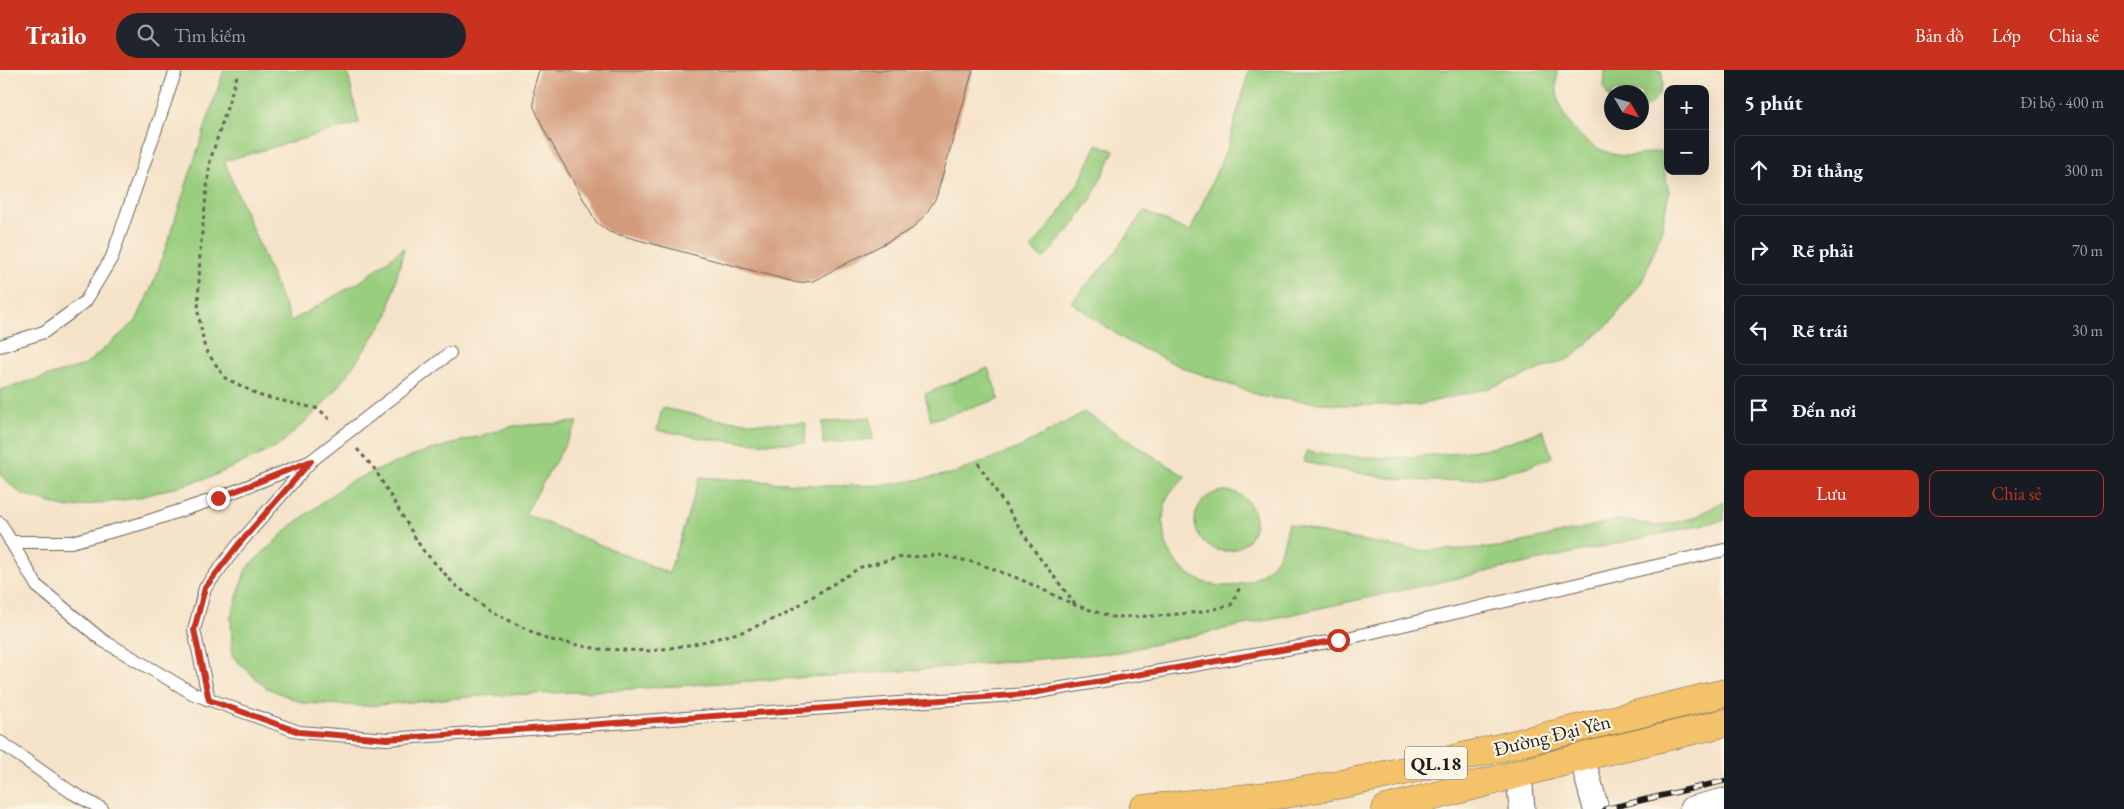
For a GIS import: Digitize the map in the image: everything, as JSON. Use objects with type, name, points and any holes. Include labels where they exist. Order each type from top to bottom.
[{"type":"highway","name":"Đường Đại Yên","points":[[1143,809],[1284,794],[1337,785],[1414,769],[1724,693]]},
{"type":"highway","name":"Đường Đại Yên","points":[[1386,809],[1582,757],[1724,723]]},
{"type":"street","points":[[1582,757],[1596,809]]},
{"type":"street","points":[[1519,774],[1522,809]]},
{"type":"street","points":[[1692,809],[1724,801]]},
{"type":"lane","points":[[0,346],[44,332],[85,302],[112,257],[176,70]]},
{"type":"lane","points":[[209,700],[194,630],[205,588],[238,545],[311,461],[450,353]]},
{"type":"lane","points":[[11,542],[70,542],[140,524],[218,498],[311,461]]},
{"type":"lane","points":[[0,523],[38,586],[102,640],[194,694],[299,732],[387,739],[1027,694],[1338,640],[1724,550]]},
{"type":"lane","points":[[0,742],[71,792],[102,809]]},
{"type":"path","points":[[237,76],[210,161],[200,251],[198,312],[205,349],[225,378],[260,396],[319,409],[374,468],[422,549],[455,585],[490,611],[546,639],[598,649],[651,651],[694,644],[742,632],[781,616],[861,567],[896,558],[939,555],[977,563],[1022,580],[1075,605],[1112,617],[1201,612],[1231,605],[1241,585]]},
{"type":"path","points":[[978,463],[1036,553],[1075,605]]},
{"type":"green space","points":[[224,70],[347,70],[359,123],[224,161],[291,321],[361,281],[404,248],[387,317],[347,375],[319,409],[277,447],[211,477],[137,498],[67,508],[22,494],[0,475],[0,390],[85,365],[136,321],[156,277]]},
{"type":"green space","points":[[1249,70],[1557,70],[1557,90],[1560,105],[1572,127],[1580,136],[1601,150],[1613,154],[1629,156],[1660,151],[1669,192],[1661,233],[1642,282],[1611,322],[1571,358],[1489,388],[1418,405],[1345,405],[1264,397],[1181,367],[1125,340],[1071,302],[1115,253],[1144,211],[1190,232],[1228,146]]},
{"type":"green space","points":[[1605,70],[1661,70],[1662,82],[1660,93],[1649,105],[1649,85],[1604,85]]},
{"type":"green space","points":[[1097,144],[1114,151],[1091,199],[1070,229],[1043,259],[1031,249],[1058,215],[1080,181]]},
{"type":"green space","points":[[988,368],[999,399],[931,420],[925,394]]},
{"type":"green space","points":[[662,408],[716,419],[759,423],[806,423],[805,443],[757,443],[714,440],[657,430]]},
{"type":"green space","points":[[1084,412],[1186,477],[1168,496],[1163,523],[1166,544],[1175,561],[1188,574],[1205,582],[1223,586],[1241,584],[1259,576],[1274,562],[1284,544],[1288,523],[1326,534],[1421,551],[1501,547],[1619,520],[1657,526],[1694,518],[1724,501],[1724,520],[1119,652],[916,670],[600,691],[481,696],[366,706],[303,703],[265,687],[232,656],[231,617],[246,569],[290,527],[349,482],[417,454],[514,426],[578,422],[525,514],[669,573],[700,477],[826,486],[888,485],[955,473],[1021,447]]},
{"type":"green space","points":[[870,417],[873,439],[823,444],[822,422]]},
{"type":"green space","points":[[1543,430],[1552,457],[1521,469],[1490,476],[1429,481],[1398,479],[1304,462],[1306,451],[1342,456],[1393,458],[1447,454],[1491,448]]},
{"type":"green space","points":[[1225,491],[1242,496],[1250,504],[1255,521],[1250,538],[1242,546],[1225,551],[1208,546],[1200,538],[1195,521],[1200,504],[1208,496]]},
{"type":"building","points":[[539,70],[973,70],[936,198],[925,215],[912,229],[813,281],[798,283],[609,232],[597,223],[544,130],[534,107],[534,87]]},
{"type":"railway","points":[[1605,809],[1724,781]]},
{"type":"route","points":[[218,498],[311,461],[238,545],[205,588],[194,630],[209,700],[299,732],[387,739],[1027,694],[1338,640]]}]
